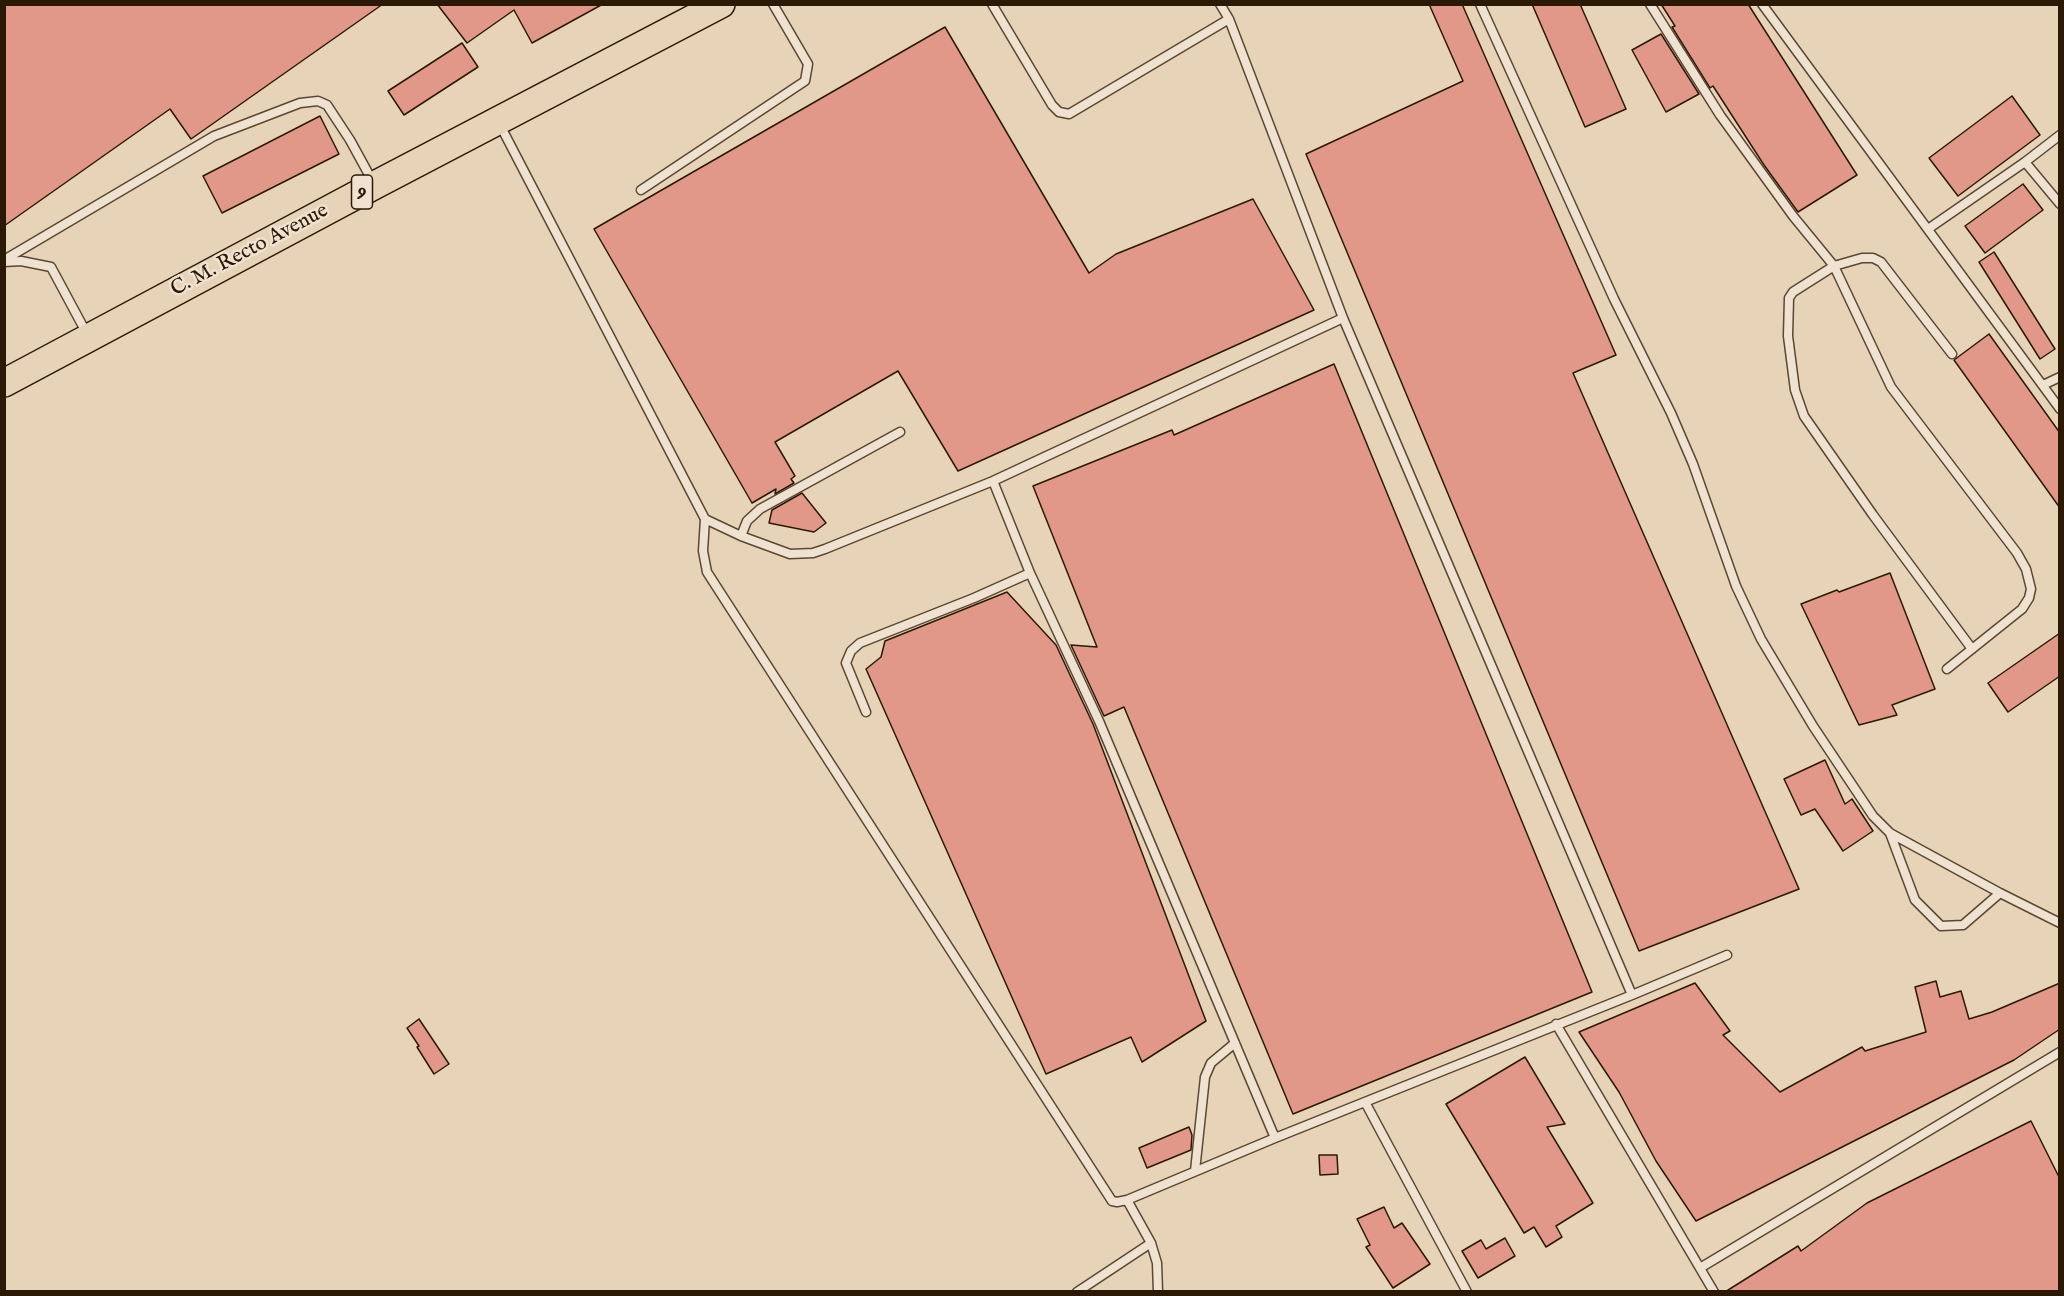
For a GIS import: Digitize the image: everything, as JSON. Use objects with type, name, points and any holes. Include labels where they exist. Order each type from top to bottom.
[{"type":"highway","name":"C. M. Recto Avenue","points":[[4,383],[721,4]]},
{"type":"lane","points":[[641,190],[805,81],[808,64],[773,4]]},
{"type":"lane","points":[[992,4],[1052,105],[1059,112],[1069,114],[1228,20]]},
{"type":"lane","points":[[1220,4],[1344,318],[1632,995]]},
{"type":"lane","points":[[1480,4],[1614,299],[1671,413],[1693,464],[1736,586],[1761,639],[1814,726],[1867,807],[1880,825],[1890,833],[2000,893],[2060,922]]},
{"type":"lane","points":[[1650,4],[1727,125],[1792,216],[1834,266],[1890,387],[2017,553],[2030,580],[2029,598],[2022,609],[1947,669]]},
{"type":"lane","points":[[1762,4],[2060,409]]},
{"type":"lane","points":[[4,261],[214,136],[300,104],[318,101],[327,105],[375,185]]},
{"type":"lane","points":[[499,122],[705,519],[703,550],[707,572],[1109,1199],[1117,1202],[1127,1200],[1727,955]]},
{"type":"lane","points":[[1928,229],[2060,135]]},
{"type":"lane","points":[[2025,162],[2060,204]]},
{"type":"lane","points":[[1952,354],[1881,262],[1874,258],[1862,258],[1834,266],[1793,292],[1788,303],[1788,336],[1794,380],[1804,416],[1873,515],[1972,649]]},
{"type":"lane","points":[[4,261],[21,261],[51,267],[89,337]]},
{"type":"lane","points":[[705,519],[741,536],[790,554],[813,553],[993,481],[1344,318]]},
{"type":"lane","points":[[2043,385],[2060,377]]},
{"type":"lane","points":[[741,536],[747,520],[760,509],[900,432]]},
{"type":"lane","points":[[993,481],[1030,573],[1099,721],[1275,1138]]},
{"type":"lane","points":[[866,712],[846,663],[851,651],[860,643],[1030,573]]},
{"type":"lane","points":[[1890,833],[1915,900],[1941,926],[1963,925],[2000,893]]},
{"type":"lane","points":[[1556,1024],[1714,1292]]},
{"type":"lane","points":[[1195,1171],[1205,1077],[1211,1063],[1235,1043]]},
{"type":"lane","points":[[1700,1268],[2060,1052]]},
{"type":"lane","points":[[1365,1102],[1467,1292]]},
{"type":"lane","points":[[1127,1200],[1151,1243],[1157,1263],[1158,1292]]},
{"type":"lane","points":[[1077,1292],[1151,1243]]},
{"type":"building","points":[[4,4],[383,4],[191,139],[170,109],[4,226]]},
{"type":"building","points":[[437,4],[603,4],[532,43],[514,10],[467,43]]},
{"type":"building","points":[[1429,4],[1462,4],[1616,355],[1573,373],[1799,889],[1639,951],[1306,154],[1463,81]]},
{"type":"building","points":[[1532,4],[1580,4],[1626,109],[1585,127]]},
{"type":"building","points":[[1661,4],[1748,4],[1857,175],[1798,212],[1764,165],[1713,86],[1710,88],[1672,27],[1675,26]]},
{"type":"building","points":[[945,27],[1089,273],[1116,254],[1253,199],[1314,310],[958,471],[898,371],[775,442],[795,476],[791,479],[794,483],[775,494],[776,489],[752,503],[594,229]]},
{"type":"building","points":[[1661,34],[1699,94],[1666,112],[1632,50]]},
{"type":"building","points":[[462,43],[478,67],[404,115],[388,91]]},
{"type":"building","points":[[2012,96],[2040,135],[1958,196],[1929,158]]},
{"type":"building","points":[[320,116],[339,154],[222,213],[203,176]]},
{"type":"building","points":[[2023,184],[2043,210],[1985,253],[1965,226]]},
{"type":"building","points":[[1994,252],[2055,349],[2040,359],[1979,262]]},
{"type":"building","points":[[1989,334],[2060,433],[2060,508],[1954,360]]},
{"type":"building","points":[[1334,364],[1592,992],[1293,1114],[1124,707],[1104,716],[1071,645],[1097,647],[1033,486],[1172,430],[1174,435]]},
{"type":"building","points":[[802,493],[826,523],[814,532],[769,523],[772,510]]},
{"type":"building","points":[[1890,573],[1935,689],[1892,705],[1897,715],[1859,725],[1801,604]]},
{"type":"building","points":[[1007,592],[1056,645],[1093,724],[1206,1021],[1142,1062],[1131,1037],[1046,1074],[866,669],[881,657],[885,641]]},
{"type":"building","points":[[2060,633],[2060,676],[2008,712],[1988,683]]},
{"type":"building","points":[[1825,760],[1845,804],[1852,799],[1873,831],[1843,851],[1815,809],[1801,815],[1784,779]]},
{"type":"building","points":[[1936,981],[1940,997],[1961,991],[1969,1019],[1992,1012],[2060,983],[2060,1029],[2014,1060],[1696,1221],[1656,1161],[1619,1092],[1579,1032],[1695,983],[1730,1031],[1723,1035],[1780,1092],[1862,1047],[1865,1051],[1926,1032],[1915,987]]},
{"type":"building","points":[[419,1019],[449,1064],[434,1074],[407,1028]]},
{"type":"building","points":[[1525,1057],[1565,1124],[1547,1127],[1593,1203],[1556,1226],[1562,1237],[1546,1247],[1534,1227],[1524,1233],[1446,1104]]},
{"type":"building","points":[[2031,1121],[2060,1179],[2060,1292],[1725,1292],[1798,1246],[1801,1251],[1867,1203]]},
{"type":"building","points":[[1189,1127],[1192,1135],[1191,1150],[1147,1168],[1139,1148]]},
{"type":"building","points":[[1319,1155],[1337,1155],[1338,1174],[1320,1175]]},
{"type":"building","points":[[1384,1207],[1394,1228],[1402,1223],[1430,1264],[1393,1288],[1366,1247],[1370,1245],[1357,1219]]},
{"type":"building","points":[[1505,1238],[1515,1256],[1478,1278],[1462,1251],[1481,1240],[1486,1249]]}]
